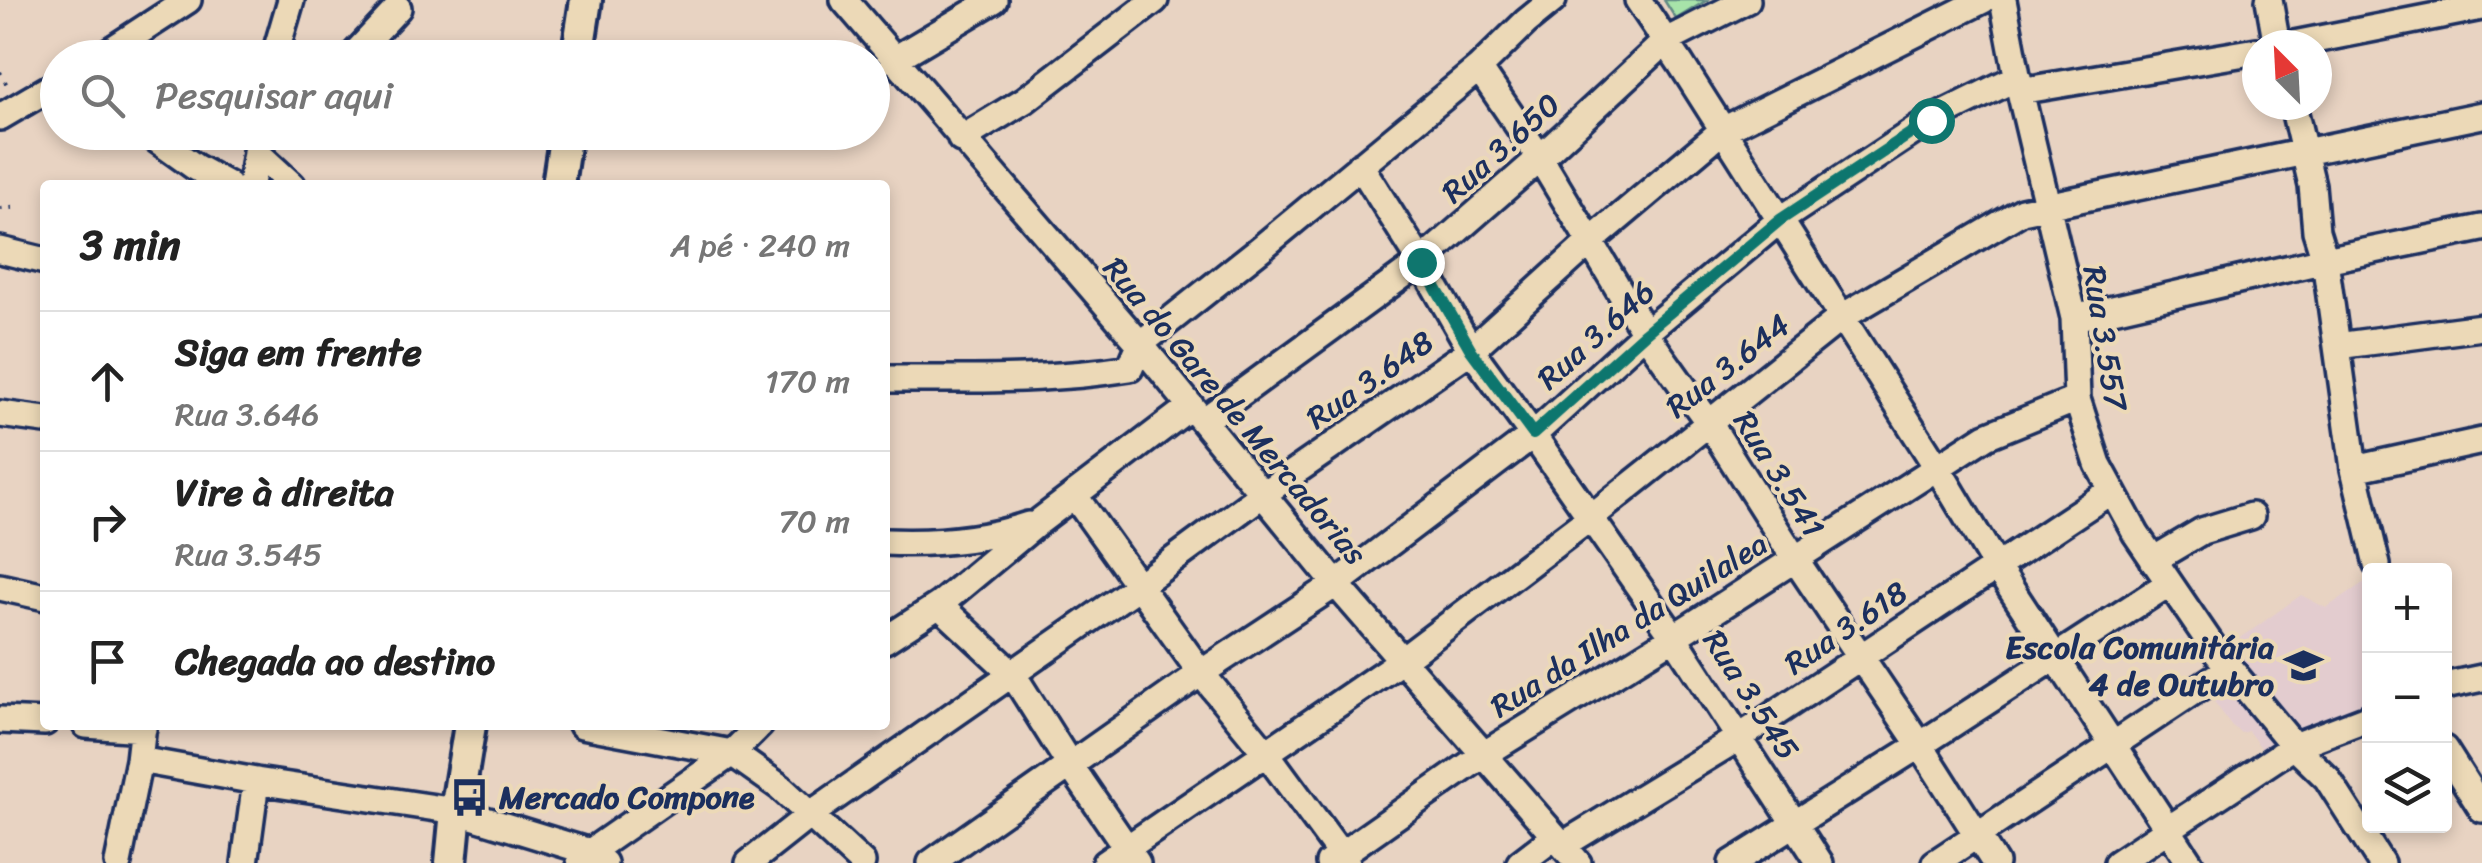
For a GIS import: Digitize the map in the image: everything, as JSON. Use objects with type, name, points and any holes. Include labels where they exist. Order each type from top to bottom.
[{"type":"main road","points":[[580,40],[586,0]]},
{"type":"main road","points":[[559,180],[563,150]]},
{"type":"main road","points":[[451,863],[469,730]]},
{"type":"street","points":[[280,40],[292,0]]},
{"type":"street","name":"Rua do Gare de Mercadorias","points":[[844,0],[877,40]]},
{"type":"street","points":[[893,60],[994,0]]},
{"type":"street","points":[[962,139],[1025,100],[1155,0]]},
{"type":"street","points":[[890,379],[1039,377],[1130,368],[1140,344],[1479,68],[1520,11],[1554,0]]},
{"type":"street","points":[[1638,0],[1937,467],[1996,566],[2190,863]]},
{"type":"street","name":"Rua 3.650","points":[[890,637],[939,605],[1074,494],[1421,262],[1666,41],[1747,0]]},
{"type":"street","name":"Rua 3.648","points":[[749,863],[811,814],[1471,350],[1590,242],[1723,130],[1983,0]]},
{"type":"street","name":"Rua 3.557","points":[[2004,0],[2019,84],[2074,318],[2076,399],[2098,464],[2168,584],[2228,668],[2294,746],[2327,778],[2382,863]]},
{"type":"street","points":[[2268,0],[2274,30]]},
{"type":"street","points":[[125,40],[177,3]]},
{"type":"street","points":[[2332,36],[2482,7]]},
{"type":"street","points":[[367,40],[398,8]]},
{"type":"street","name":"Rua 3.646","points":[[931,863],[1201,673],[1336,584],[1533,434],[1780,220],[1931,120],[2019,84],[2242,53]]},
{"type":"street","name":"Rua do Gare de Mercadorias","points":[[890,56],[1140,344],[1336,584],[1565,848]]},
{"type":"street","name":"Rua 3.541","points":[[1479,68],[1540,158],[1645,333],[1709,422],[1994,863]]},
{"type":"street","points":[[0,117],[40,94]]},
{"type":"street","name":"Rua 3.644","points":[[1105,863],[1132,855],[1266,754],[1401,660],[1591,517],[1842,317],[2022,211],[2482,115]]},
{"type":"street","points":[[2296,120],[2325,260],[2354,469],[2376,563]]},
{"type":"street","points":[[171,150],[219,180]]},
{"type":"street","points":[[252,180],[257,150]]},
{"type":"street","points":[[264,150],[288,180]]},
{"type":"street","name":"Rua 3.545","points":[[1360,165],[1471,350],[1674,637],[1820,863]]},
{"type":"street","points":[[2074,318],[2482,228]]},
{"type":"street","points":[[0,250],[40,259]]},
{"type":"street","points":[[2337,346],[2482,327]]},
{"type":"street","name":"Rua da Ilha da Quilalea","points":[[1338,861],[1482,755],[1986,436],[2076,399]]},
{"type":"street","points":[[0,414],[40,419]]},
{"type":"street","points":[[2354,469],[2482,442]]},
{"type":"street","name":"Rua 3.618","points":[[1520,863],[1565,848],[1740,738],[2111,490]]},
{"type":"street","points":[[1074,494],[1201,673],[1266,754],[1338,861]]},
{"type":"street","points":[[2153,560],[2202,532],[2251,516]]},
{"type":"street","points":[[890,542],[1000,534],[1040,521]]},
{"type":"street","points":[[1732,863],[2168,584]]},
{"type":"street","points":[[0,587],[40,596]]},
{"type":"street","points":[[939,605],[1012,674],[1132,855]]},
{"type":"street","points":[[1935,863],[2228,668]]},
{"type":"street","points":[[2452,684],[2482,678]]},
{"type":"street","points":[[0,720],[40,722]]},
{"type":"street","points":[[2118,863],[2294,746],[2362,720]]},
{"type":"street","points":[[118,863],[143,730]]},
{"type":"street","points":[[635,730],[678,734],[732,754],[780,788],[862,863]]},
{"type":"street","points":[[139,760],[456,811],[589,859],[732,754],[755,730]]},
{"type":"street","points":[[2452,762],[2482,809]]},
{"type":"street","points":[[245,863],[256,781]]},
{"type":"path","points":[[0,208],[20,206]]},
{"type":"shaded area","name":"Escola Comunitária 4 de Outubro","points":[[2362,584],[2362,715],[2269,758],[2248,731],[2241,733],[2231,725],[2208,693],[2249,658],[2238,640],[2301,595],[2326,608]]},
{"type":"green space","points":[[1664,0],[1707,0],[1676,19]]},
{"type":"place","name":"Escola Comunitária 4 de Outubro","points":[[2304,665]]},
{"type":"place","name":"Mercado Compone","points":[[469,797]]},
{"type":"route","points":[[1421,262],[1471,350],[1533,434],[1780,220],[1931,120]]}]
